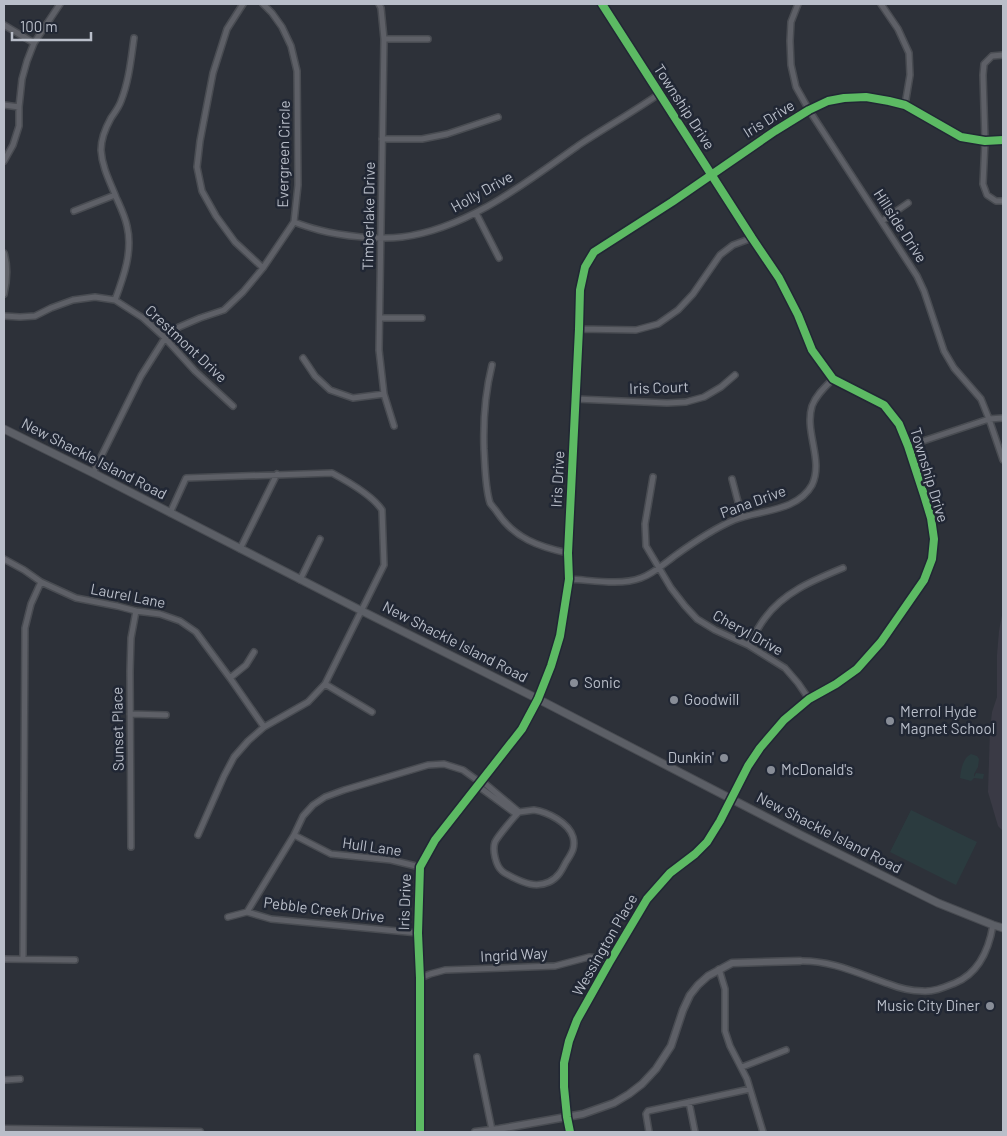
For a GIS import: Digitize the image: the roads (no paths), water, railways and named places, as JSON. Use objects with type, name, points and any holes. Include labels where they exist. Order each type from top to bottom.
[{"type":"main road","name":"New Shackle Island Road","points":[[4,429],[938,903],[1003,928]]},
{"type":"street","points":[[4,161],[13,144],[19,126],[22,79],[27,61],[34,43],[60,4]]},
{"type":"street","points":[[243,4],[227,30],[213,73],[197,167],[202,192],[216,216],[235,242],[263,268]]},
{"type":"street","name":"Evergreen Circle","points":[[93,473],[141,376],[165,338],[179,327],[224,310],[243,292],[263,268],[294,222],[298,185],[297,71],[292,46],[282,27],[263,4]]},
{"type":"street","name":"Timberlake Drive","points":[[379,4],[384,39],[380,350],[384,394],[394,426]]},
{"type":"street","name":"Township Drive","points":[[602,4],[779,278],[812,350],[833,379],[884,406],[898,424],[908,446],[931,518],[934,539],[932,559],[924,580],[904,609],[857,669],[785,718],[760,748],[731,798]]},
{"type":"street","name":"Hillside Drive","points":[[798,4],[792,22],[790,41],[791,65],[796,88],[917,276],[924,290],[944,351],[954,368],[981,399],[1003,460]]},
{"type":"street","points":[[881,4],[898,29],[909,53],[910,75],[905,105]]},
{"type":"street","points":[[4,25],[34,43]]},
{"type":"street","points":[[115,300],[122,281],[130,242],[127,225],[109,181],[101,149],[104,133],[121,103],[129,73],[134,38]]},
{"type":"street","points":[[384,39],[428,39]]},
{"type":"street","points":[[1003,55],[992,56],[984,64],[983,76],[984,184],[987,195],[996,201],[1003,201]]},
{"type":"street","name":"Holly Drive","points":[[294,222],[319,230],[381,238],[402,237],[447,225],[476,213],[544,171],[581,144],[659,94]]},
{"type":"street","name":"Iris Drive","points":[[420,1132],[420,978],[418,933],[420,868],[435,840],[522,729],[538,700],[560,636],[569,578],[568,553],[580,290],[585,267],[594,252],[712,175],[744,151],[809,110],[828,101],[866,97],[905,105],[961,136],[985,141],[1003,140]]},
{"type":"street","points":[[4,105],[19,107]]},
{"type":"street","points":[[382,139],[422,139],[448,134],[498,117]]},
{"type":"street","points":[[74,211],[115,194]]},
{"type":"street","points":[[882,221],[908,203]]},
{"type":"street","points":[[476,213],[499,258]]},
{"type":"street","points":[[579,329],[636,330],[658,324],[678,310],[693,294],[720,255],[733,245],[752,238]]},
{"type":"street","points":[[4,253],[6,261],[6,286],[4,294]]},
{"type":"street","name":"Crestmont Drive","points":[[4,316],[35,316],[73,300],[95,297],[115,300],[143,318],[165,338],[195,371],[233,406]]},
{"type":"street","points":[[380,318],[422,318]]},
{"type":"street","points":[[303,358],[315,376],[330,390],[353,398],[384,394]]},
{"type":"street","points":[[492,365],[486,386],[484,415],[486,477],[490,503],[503,522],[526,540],[547,549],[568,553]]},
{"type":"street","name":"Iris Court","points":[[576,399],[667,403],[686,402],[704,397],[721,387],[735,374]]},
{"type":"street","name":"Pana Drive","points":[[569,578],[620,582],[641,578],[724,525],[742,517],[774,510],[792,503],[803,496],[812,484],[816,468],[816,453],[810,421],[813,405],[821,390],[833,379]]},
{"type":"street","points":[[908,446],[989,419],[1003,418]]},
{"type":"street","points":[[170,513],[186,478],[332,473],[378,504],[382,510],[384,565],[324,684],[308,702],[264,727],[234,757],[198,835]]},
{"type":"street","points":[[240,549],[277,474]]},
{"type":"street","name":"Cheryl Drive","points":[[653,477],[645,524],[646,546],[671,588],[697,619],[715,630],[748,645],[785,668],[809,700]]},
{"type":"street","points":[[732,478],[742,517]]},
{"type":"street","points":[[300,580],[320,539]]},
{"type":"street","name":"Laurel Lane","points":[[4,560],[24,570],[41,582],[76,598],[136,611],[160,614],[180,621],[196,632],[264,727]]},
{"type":"street","points":[[748,645],[764,618],[788,595],[804,585],[843,568]]},
{"type":"street","points":[[24,959],[25,628],[31,604],[41,582]]},
{"type":"street","name":"Sunset Place","points":[[131,848],[130,671],[136,611]]},
{"type":"street","points":[[230,678],[246,666],[254,652]]},
{"type":"street","points":[[324,684],[372,712]]},
{"type":"street","points":[[130,714],[166,715]]},
{"type":"street","points":[[247,912],[294,835],[303,816],[313,805],[325,797],[344,790],[428,765],[444,764],[463,770],[517,813],[538,810],[569,829],[572,833],[573,852],[559,875],[549,882],[535,885],[523,882],[502,871],[497,863],[494,849],[495,842],[517,813]]},
{"type":"street","name":"Wessington Place","points":[[570,1132],[564,1087],[564,1064],[569,1041],[577,1020],[647,899],[670,873],[696,854],[707,842],[731,798]]},
{"type":"street","name":"Hull Lane","points":[[294,835],[331,854],[391,860],[420,868]]},
{"type":"street","name":"Pebble Creek Drive","points":[[228,917],[247,912],[271,919],[418,933]]},
{"type":"street","points":[[476,1132],[583,1114],[614,1103],[629,1094],[656,1069],[671,1046],[690,995],[708,976],[732,963],[810,961],[828,963],[906,990],[923,992],[937,990],[963,980],[984,958],[990,942],[993,925]]},
{"type":"street","name":"Ingrid Way","points":[[420,978],[445,970],[555,966],[589,957],[598,958],[609,963]]},
{"type":"street","points":[[4,959],[75,960]]},
{"type":"street","points":[[719,969],[725,989],[725,1032],[730,1046],[742,1067],[763,1132]]},
{"type":"street","points":[[742,1067],[786,1050]]},
{"type":"street","points":[[477,1057],[492,1130]]},
{"type":"street","points":[[4,1080],[20,1079]]},
{"type":"street","points":[[649,1132],[646,1114],[648,1111],[750,1089]]},
{"type":"street","points":[[689,1102],[695,1132]]},
{"type":"street","points":[[4,1129],[200,1132]]},
{"type":"place","name":"Sonic","points":[[574,683]]},
{"type":"place","name":"Goodwill","points":[[674,700]]},
{"type":"place","name":"Merrol Hyde Magnet School","points":[[890,721]]},
{"type":"place","name":"Dunkin'","points":[[724,758]]},
{"type":"place","name":"McDonald's","points":[[771,770]]},
{"type":"place","name":"Music City Diner","points":[[990,1006]]}]
